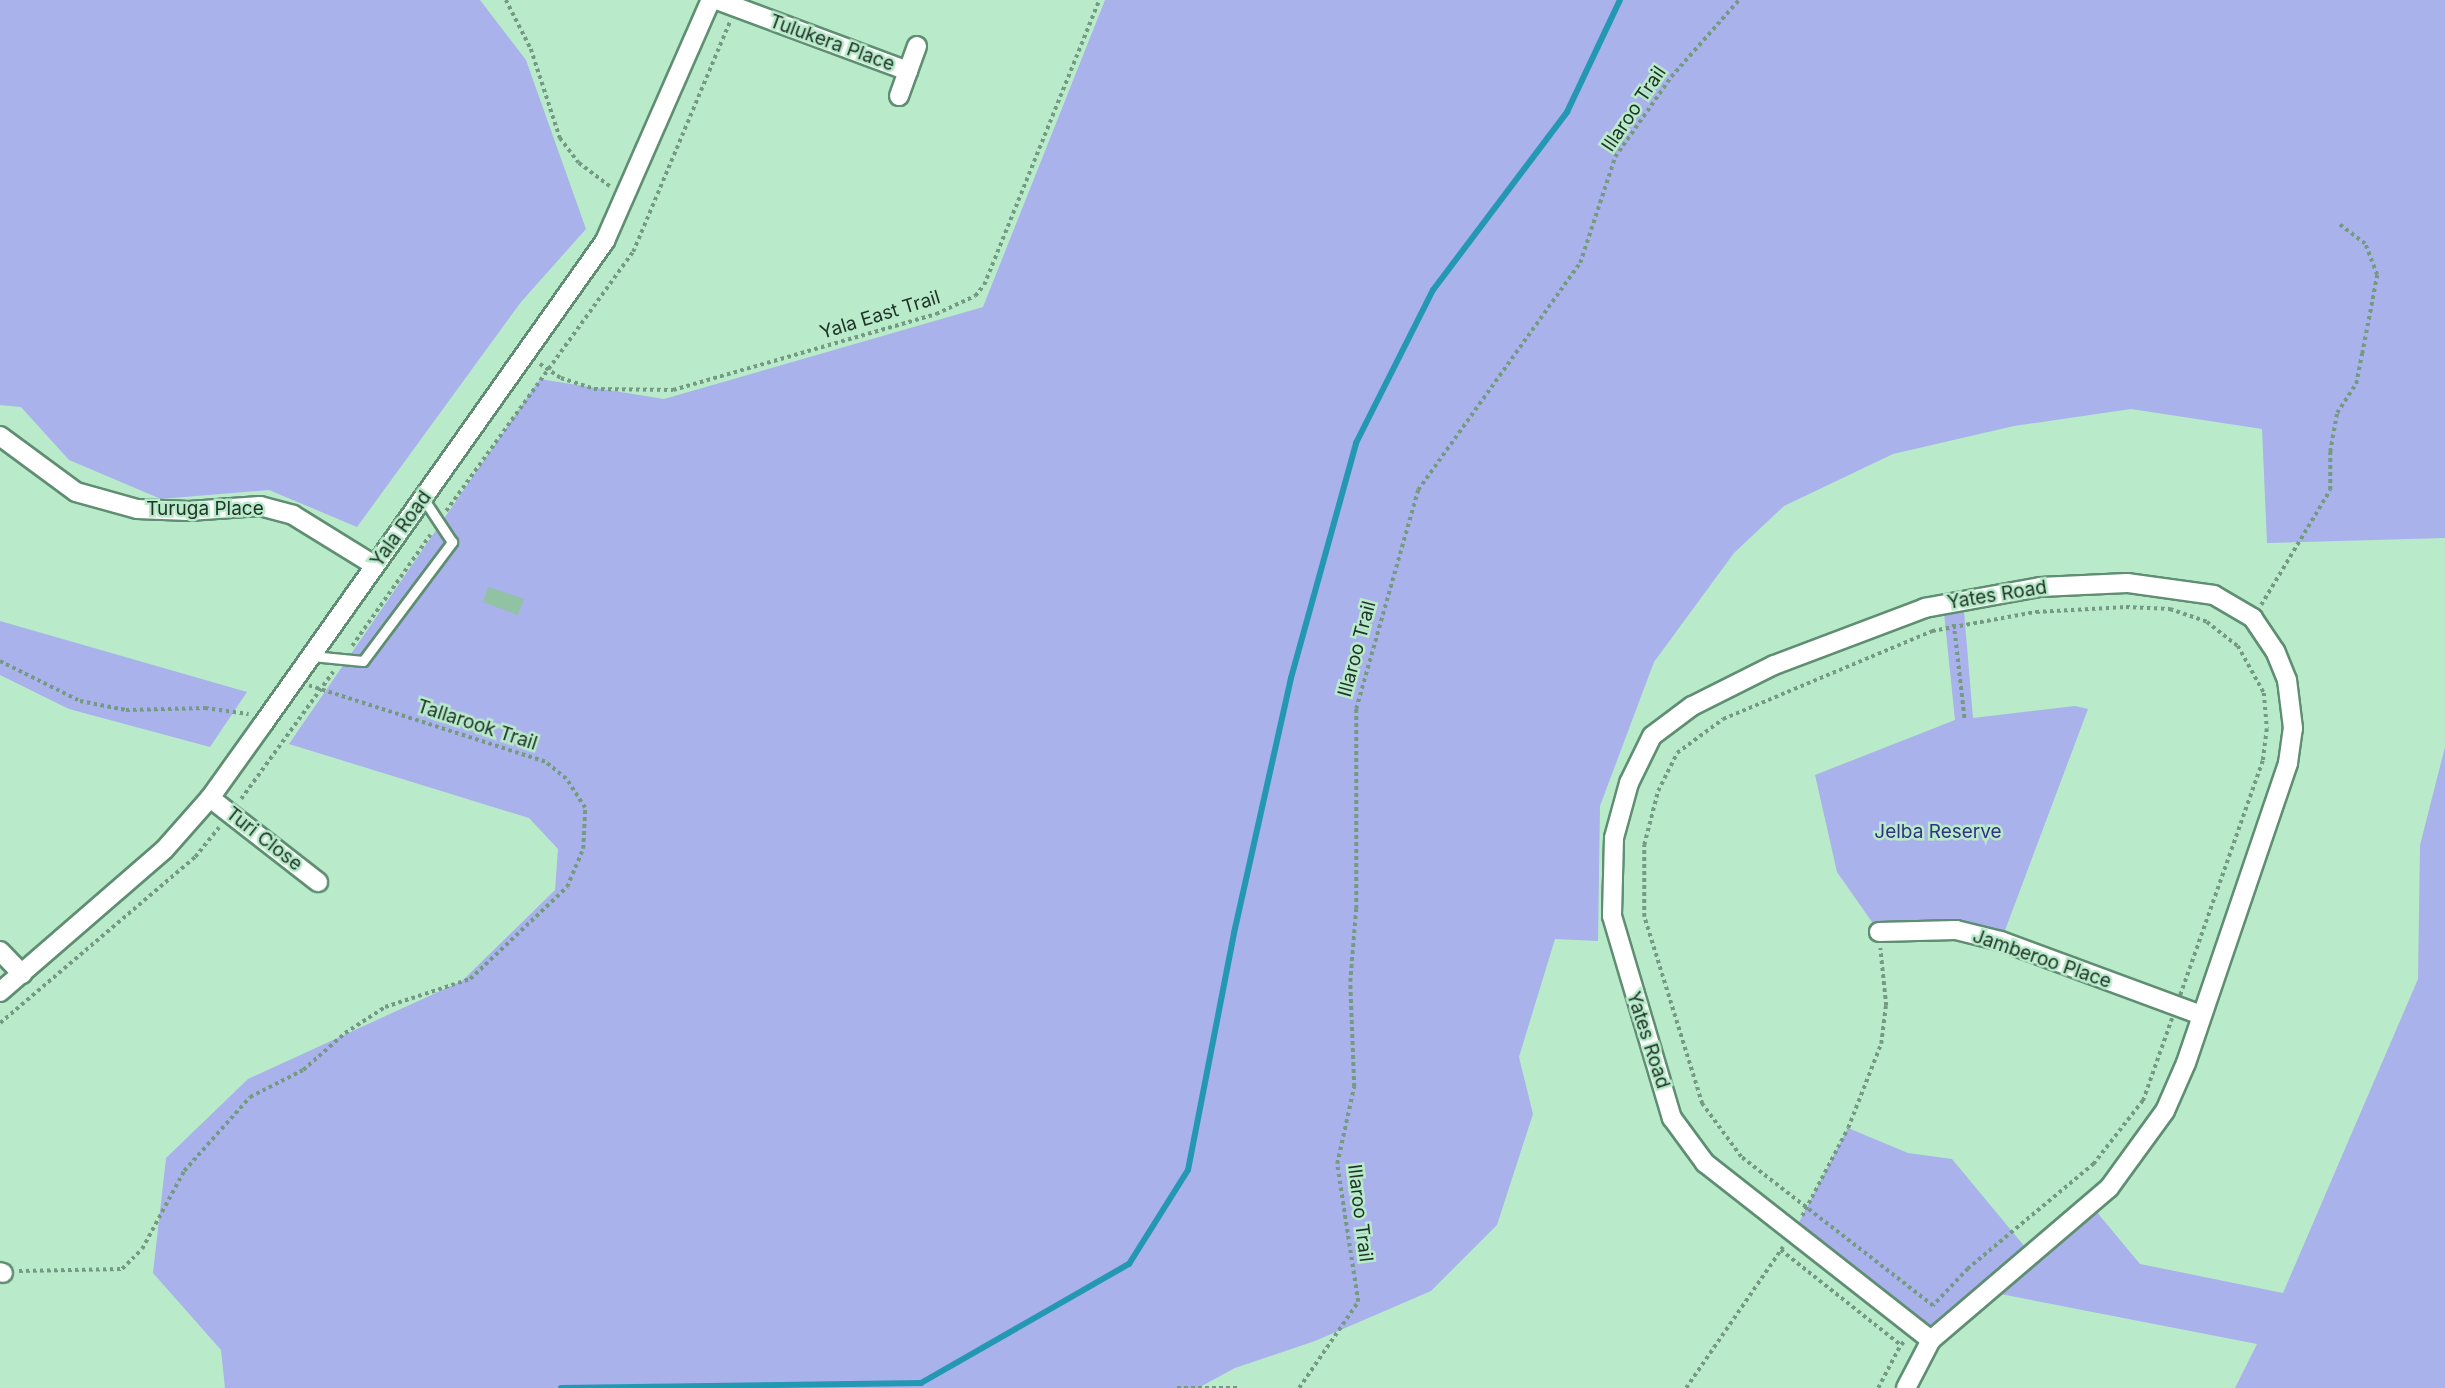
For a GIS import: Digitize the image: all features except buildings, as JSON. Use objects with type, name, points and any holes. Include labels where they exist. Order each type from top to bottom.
[{"type":"street","name":"Yala Road","points":[[0,992],[164,850],[210,798],[312,656],[606,241],[627,199],[711,0]]},
{"type":"street","name":"Tulukera Place","points":[[718,0],[908,71]]},
{"type":"street","points":[[899,96],[917,46]]},
{"type":"street","name":"Turuga Place","points":[[0,436],[76,492],[137,509],[189,512],[260,506],[293,515],[374,565]]},
{"type":"street","name":"Yates Road","points":[[1906,1388],[1931,1340],[2109,1188],[2165,1111],[2186,1063],[2288,763],[2293,728],[2287,680],[2276,652],[2253,618],[2214,596],[2171,586],[2127,583],[2040,587],[1952,601],[1774,665],[1692,706],[1653,736],[1629,783],[1614,838],[1612,916],[1672,1118],[1705,1163],[1795,1230],[1931,1340]]},
{"type":"street","name":"Turi Close","points":[[210,798],[318,882]]},
{"type":"street","name":"Jamberoo Place","points":[[1879,932],[1956,930],[2001,941],[2201,1015]]},
{"type":"street","points":[[0,951],[22,974]]},
{"type":"lane","points":[[312,656],[363,661],[452,542],[423,498]]},
{"type":"path","points":[[506,0],[531,49],[560,138],[579,163],[627,199]]},
{"type":"path","name":"Yala East Trail","points":[[526,354],[561,378],[585,387],[673,390],[936,314],[968,301],[984,285],[1099,0]]},
{"type":"path","name":"Illaroo Trail","points":[[1299,1388],[1358,1302],[1337,1164],[1353,1087],[1350,982],[1356,909],[1356,709],[1418,490],[1580,263],[1615,157],[1671,77],[1739,0]]},
{"type":"path","points":[[2253,618],[2330,490],[2330,452],[2337,414],[2356,384],[2377,275],[2365,244],[2338,224]]},
{"type":"path","points":[[1952,601],[1965,720]]},
{"type":"path","points":[[0,662],[80,701],[126,710],[245,711],[284,740]]},
{"type":"path","name":"Tallarook Trail","points":[[1,1273],[122,1269],[142,1249],[184,1171],[250,1097],[303,1070],[345,1033],[385,1007],[470,979],[567,887],[583,849],[584,808],[566,779],[545,762],[294,681]]},
{"type":"path","points":[[1686,1388],[1795,1230],[1848,1128],[1881,1044],[1886,1006],[1879,932]]},
{"type":"path","points":[[1878,1388],[1900,1346]]},
{"type":"path","points":[[1177,1388],[1237,1388]]},
{"type":"green space","points":[[0,0],[480,0],[526,60],[586,229],[521,302],[357,527],[269,490],[161,499],[69,460],[21,407],[0,405]]},
{"type":"green space","points":[[1105,0],[2445,0],[2445,538],[2267,543],[2262,429],[2131,409],[2014,426],[1893,454],[1784,506],[1734,553],[1654,662],[1600,806],[1598,941],[1555,939],[1519,1057],[1533,1114],[1497,1225],[1431,1291],[1315,1341],[1235,1368],[1198,1388],[225,1388],[221,1350],[153,1273],[166,1158],[248,1079],[462,981],[555,890],[558,849],[529,818],[289,744],[540,379],[664,399],[983,307]]},
{"type":"green space","name":"Jelba Reserve","points":[[1963,599],[1973,718],[2075,706],[2088,709],[2001,941],[1879,932],[1837,872],[1815,775],[1955,720],[1943,603]]},
{"type":"green space","points":[[0,621],[247,692],[210,747],[69,709],[0,675]]},
{"type":"green space","points":[[2445,747],[2445,1388],[2235,1388],[2257,1344],[1985,1291],[1931,1340],[1795,1230],[1848,1128],[1908,1153],[1952,1159],[2030,1253],[2090,1204],[2140,1264],[2283,1293],[2418,979],[2420,845]]},
{"type":"waterway","points":[[561,1388],[921,1383],[1129,1264],[1188,1170],[1234,933],[1291,678],[1356,443],[1433,290],[1567,112],[1620,0]]}]
